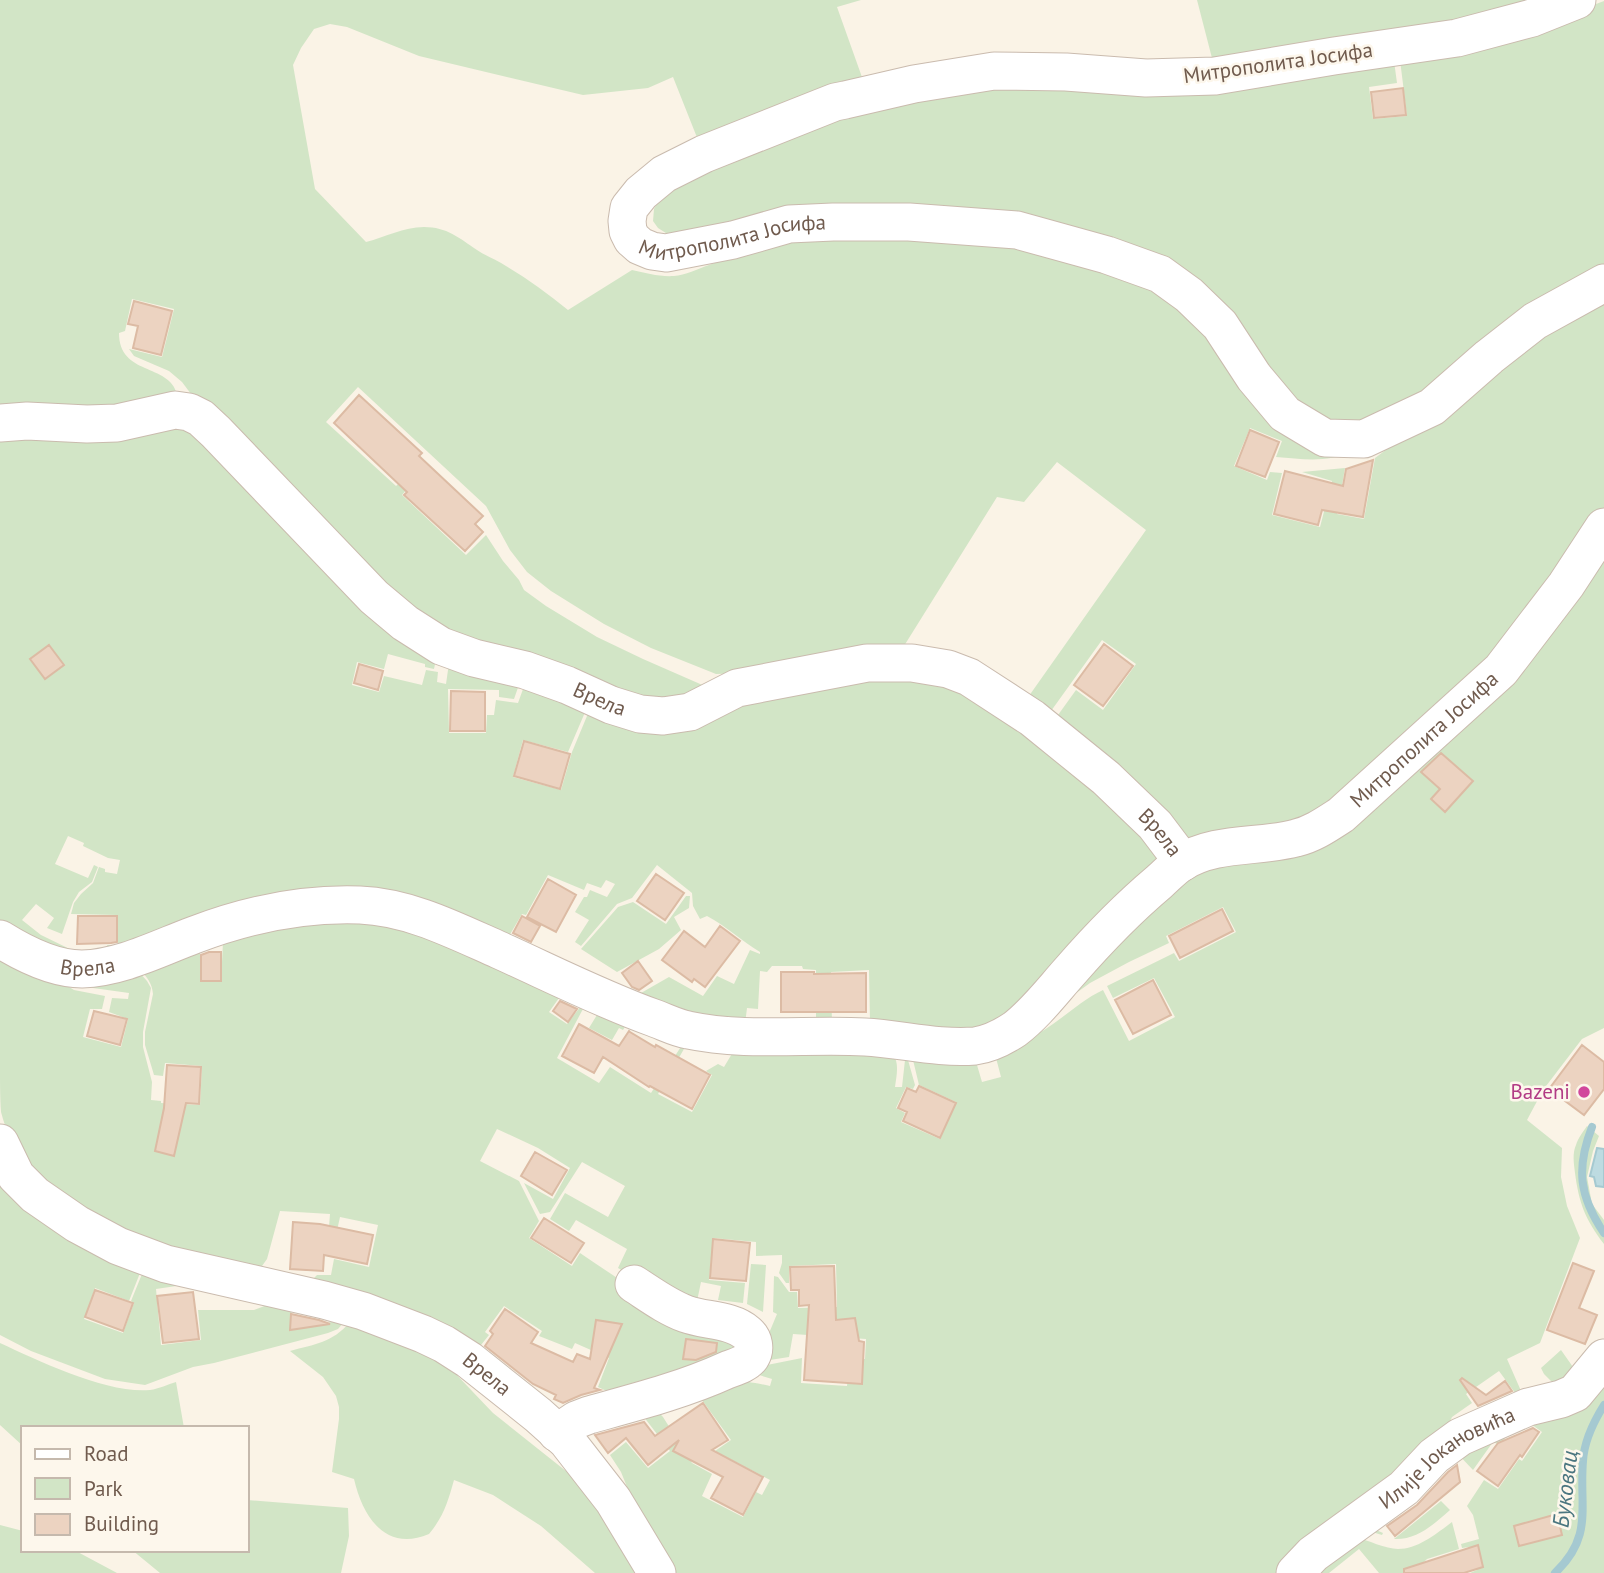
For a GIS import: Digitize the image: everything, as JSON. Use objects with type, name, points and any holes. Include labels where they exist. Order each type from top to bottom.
[{"type":"street","name":"Митрополита Јосифа","points":[[1577,0],[1532,18],[1457,38],[1215,76],[1146,78],[1066,72],[994,71],[914,84],[835,102],[704,154],[664,174],[641,193],[629,208],[627,221],[632,239],[640,246],[666,253],[733,240],[789,225],[909,222],[1017,230],[1107,255],[1160,274],[1189,295],[1220,325],[1254,377],[1285,414],[1325,438],[1364,439],[1432,407],[1535,321],[1604,283]]},
{"type":"street","name":"Врела","points":[[0,423],[27,421],[88,425],[117,423],[175,410],[189,412],[201,418],[216,432],[374,597],[405,623],[441,646],[474,658],[525,670],[640,714],[663,716],[690,712],[737,688],[867,663],[912,663],[948,669],[969,677],[1032,718],[1106,778],[1155,825],[1183,862],[1141,897],[1043,1003],[1016,1028],[988,1044],[974,1046],[867,1037],[726,1035],[686,1030],[647,1016],[463,934],[391,908],[359,905],[311,906],[245,919],[102,967],[79,969],[40,960],[0,939]]},
{"type":"street","name":"Митрополита Јосифа","points":[[1183,862],[1227,847],[1297,838],[1321,828],[1341,815],[1501,670],[1560,594],[1604,527]]},
{"type":"street","name":"Врела","points":[[0,1143],[16,1176],[36,1195],[77,1224],[118,1246],[166,1264],[363,1311],[423,1334],[469,1360],[567,1441],[613,1500],[657,1573]]},
{"type":"street","points":[[557,1433],[589,1415],[690,1386],[746,1362],[753,1354],[754,1343],[742,1329],[685,1314],[635,1284]]},
{"type":"street","name":"Илије Јокановића","points":[[1295,1573],[1313,1554],[1404,1488],[1434,1455],[1453,1441],[1528,1407],[1575,1393],[1604,1358]]},
{"type":"green space","points":[[0,0],[861,0],[837,7],[863,80],[831,88],[698,140],[673,77],[648,88],[583,95],[419,56],[347,27],[330,24],[314,29],[293,65],[315,189],[366,242],[416,227],[432,227],[446,231],[522,276],[568,310],[632,270],[658,275],[678,275],[770,243],[816,234],[984,240],[1049,250],[1125,272],[1160,289],[1192,311],[1211,333],[1247,393],[1275,421],[1315,443],[1351,452],[1324,459],[1276,457],[1282,441],[1250,428],[1234,466],[1267,480],[1270,472],[1282,473],[1272,515],[1320,527],[1332,481],[1302,472],[1345,468],[1337,514],[1364,519],[1375,458],[1395,443],[1390,414],[1361,427],[1327,426],[1291,405],[1262,368],[1229,316],[1199,286],[1165,262],[1017,217],[905,210],[789,212],[727,229],[682,237],[669,235],[658,228],[653,221],[654,209],[661,195],[676,183],[821,118],[971,86],[1010,82],[1067,83],[1145,91],[1219,89],[1394,61],[1397,83],[1369,87],[1373,119],[1407,116],[1400,60],[1477,49],[1604,1],[1604,1028],[1582,1039],[1543,1090],[1527,1120],[1562,1148],[1561,1177],[1567,1206],[1580,1238],[1540,1343],[1507,1359],[1525,1400],[1521,1401],[1499,1371],[1466,1394],[1472,1403],[1452,1417],[1443,1441],[1403,1482],[1319,1545],[1288,1573],[671,1573],[644,1529],[621,1472],[610,1455],[626,1442],[648,1468],[670,1451],[637,1408],[651,1404],[663,1417],[692,1463],[712,1474],[702,1496],[743,1517],[756,1492],[762,1495],[770,1480],[715,1451],[731,1440],[694,1389],[732,1381],[770,1386],[772,1379],[737,1371],[802,1358],[801,1383],[847,1386],[849,1359],[865,1359],[866,1339],[793,1334],[789,1357],[757,1362],[777,1314],[773,1312],[774,1276],[778,1277],[789,1292],[797,1292],[798,1308],[837,1307],[836,1264],[789,1266],[789,1283],[786,1283],[779,1273],[782,1255],[756,1256],[756,1242],[713,1238],[709,1280],[745,1283],[743,1303],[718,1300],[721,1286],[701,1282],[696,1306],[717,1311],[719,1306],[746,1312],[759,1321],[692,1309],[618,1268],[627,1249],[576,1220],[569,1231],[550,1219],[565,1193],[608,1217],[625,1186],[582,1162],[550,1212],[540,1214],[524,1183],[553,1199],[570,1168],[538,1148],[497,1129],[480,1161],[519,1181],[539,1221],[529,1238],[572,1266],[580,1253],[673,1315],[728,1330],[747,1341],[746,1354],[730,1365],[684,1383],[622,1398],[598,1387],[609,1358],[575,1343],[572,1349],[539,1336],[542,1331],[504,1306],[485,1332],[489,1335],[477,1350],[426,1319],[389,1304],[314,1281],[317,1275],[331,1275],[334,1259],[369,1267],[378,1225],[340,1217],[332,1253],[327,1252],[330,1214],[280,1211],[267,1259],[262,1266],[237,1267],[159,1249],[133,1239],[83,1215],[52,1194],[23,1164],[8,1134],[1,1112],[0,953],[74,990],[105,996],[102,1009],[90,1009],[83,1037],[121,1047],[128,1019],[109,1012],[112,998],[128,999],[129,993],[93,988],[76,982],[138,971],[151,988],[143,1047],[152,1082],[151,1100],[161,1103],[200,1105],[202,1066],[165,1063],[163,1076],[154,1075],[145,1045],[153,994],[149,981],[140,970],[172,960],[197,948],[200,953],[200,982],[221,982],[223,942],[226,937],[294,921],[357,916],[384,919],[411,927],[534,980],[559,998],[549,1012],[567,1024],[581,1006],[584,1007],[557,1058],[599,1083],[610,1067],[651,1093],[684,1042],[688,1042],[658,1094],[692,1112],[712,1075],[706,1071],[718,1064],[724,1067],[736,1047],[884,1051],[893,1055],[896,1062],[895,1087],[902,1087],[905,1060],[908,1060],[915,1085],[913,1089],[906,1087],[896,1108],[905,1113],[901,1122],[940,1139],[956,1102],[919,1085],[913,1060],[977,1065],[982,1082],[1001,1077],[995,1054],[1039,1033],[1103,990],[1129,1041],[1175,1017],[1154,978],[1113,998],[1107,986],[1174,953],[1179,961],[1236,932],[1223,907],[1166,936],[1169,943],[1090,983],[1053,1010],[1080,977],[1147,907],[1190,872],[1227,858],[1211,842],[1193,845],[1183,841],[1053,722],[1076,690],[1103,710],[1136,664],[1102,640],[1046,718],[1024,703],[1146,530],[1057,462],[1024,502],[997,497],[899,654],[876,654],[769,668],[750,673],[716,674],[651,648],[604,624],[551,591],[527,572],[510,550],[486,506],[358,387],[326,422],[396,486],[408,475],[414,480],[402,495],[466,555],[486,535],[524,590],[546,606],[597,637],[707,687],[688,700],[644,703],[529,659],[435,632],[407,615],[374,588],[203,410],[182,382],[169,371],[134,356],[129,349],[162,357],[174,309],[132,299],[125,331],[119,333],[121,347],[127,356],[135,363],[165,377],[172,384],[177,394],[172,400],[103,418],[0,417]]},
{"type":"green space","points":[[1197,0],[1540,0],[1459,23],[1213,62]]},
{"type":"green space","points":[[180,416],[438,650],[434,669],[388,654],[384,669],[357,662],[352,685],[379,692],[384,676],[422,685],[426,670],[438,672],[437,682],[446,684],[449,663],[522,676],[514,699],[499,697],[499,690],[448,689],[449,733],[486,733],[487,715],[494,715],[496,700],[518,703],[527,678],[589,703],[568,752],[523,740],[513,777],[561,790],[572,752],[592,704],[706,712],[900,668],[995,702],[1164,854],[1038,991],[982,1033],[870,1021],[869,970],[831,972],[832,1025],[816,1024],[816,970],[803,969],[802,966],[772,966],[767,972],[760,971],[758,1009],[747,1008],[745,1024],[725,1024],[634,997],[669,977],[703,996],[717,976],[734,984],[750,950],[760,954],[714,920],[707,916],[700,919],[693,906],[692,893],[657,865],[632,898],[617,904],[581,946],[575,942],[589,920],[575,912],[590,890],[607,897],[615,884],[606,880],[601,888],[587,883],[584,890],[548,875],[526,915],[522,914],[506,941],[425,906],[108,948],[107,945],[118,945],[118,915],[71,914],[74,903],[93,883],[99,867],[105,869],[105,872],[117,874],[120,860],[108,858],[68,836],[55,864],[88,878],[94,865],[98,867],[92,882],[79,892],[73,902],[62,934],[47,928],[54,918],[36,904],[22,920],[41,935],[82,957],[0,925],[0,430]]},
{"type":"green space","points":[[686,896],[690,896],[689,908],[674,917],[681,930],[659,949],[617,972],[581,949],[618,907],[633,902],[666,924]]},
{"type":"green space","points":[[600,1010],[628,1022],[623,1030],[619,1028],[612,1040],[589,1028]]},
{"type":"green space","points":[[1587,1126],[1599,1136],[1587,1177],[1592,1204],[1604,1220],[1604,1244],[1584,1210],[1575,1173],[1575,1148]]},
{"type":"green space","points":[[0,1173],[140,1273],[129,1301],[95,1288],[84,1319],[123,1333],[134,1303],[131,1301],[142,1274],[183,1285],[156,1289],[161,1345],[201,1340],[198,1310],[254,1310],[275,1302],[292,1306],[290,1330],[342,1320],[344,1322],[338,1329],[328,1333],[193,1367],[145,1385],[105,1379],[31,1351],[0,1335]]},
{"type":"green space","points":[[751,1264],[766,1265],[763,1312],[747,1304]]},
{"type":"green space","points":[[350,1322],[429,1351],[452,1370],[493,1413],[591,1491],[644,1573],[595,1573],[541,1526],[493,1495],[454,1480],[442,1515],[429,1534],[400,1538],[379,1528],[363,1507],[354,1479],[332,1472],[339,1419],[336,1396],[323,1377],[290,1351],[330,1339]]},
{"type":"green space","points":[[0,1343],[74,1375],[114,1387],[150,1390],[176,1382],[184,1426],[21,1426],[21,1444],[0,1425]]},
{"type":"green space","points":[[1561,1350],[1580,1377],[1559,1389],[1541,1368]]},
{"type":"green space","points":[[1604,1369],[1604,1573],[1470,1573],[1477,1570],[1469,1547],[1462,1548],[1461,1544],[1479,1539],[1473,1515],[1467,1506],[1484,1480],[1498,1489],[1542,1432],[1520,1416]]},
{"type":"green space","points":[[1509,1420],[1513,1422],[1506,1431],[1508,1434],[1500,1445],[1493,1442],[1473,1470],[1456,1452],[1371,1524],[1374,1529],[1383,1533],[1382,1535],[1356,1527],[1409,1487],[1450,1450],[1468,1438]]},
{"type":"green space","points":[[248,1500],[348,1508],[349,1536],[341,1573],[160,1573],[134,1552],[248,1552]]},
{"type":"green space","points":[[1441,1501],[1450,1510],[1437,1521],[1410,1537],[1394,1539]]},
{"type":"green space","points":[[1452,1522],[1459,1549],[1427,1559],[1413,1573],[1379,1573],[1359,1549],[1329,1573],[1302,1573],[1356,1537],[1388,1548],[1405,1548],[1427,1540]]},
{"type":"green space","points":[[0,1525],[21,1530],[21,1552],[78,1552],[117,1573],[0,1573]]},
{"type":"water","points":[[1597,1148],[1604,1149],[1604,1187],[1596,1186],[1594,1177],[1590,1176]]},
{"type":"building","points":[[1403,88],[1406,115],[1374,118],[1371,92]]},
{"type":"building","points":[[134,301],[172,311],[161,355],[133,348],[138,326],[128,324]]},
{"type":"building","points":[[359,395],[422,453],[419,456],[483,516],[475,524],[483,532],[465,551],[404,495],[407,492],[334,423]]},
{"type":"building","points":[[1250,430],[1279,442],[1265,477],[1236,466]]},
{"type":"building","points":[[1373,460],[1363,517],[1322,510],[1318,525],[1274,514],[1285,471],[1343,486],[1346,469]]},
{"type":"building","points":[[1104,644],[1133,666],[1103,706],[1074,685]]},
{"type":"building","points":[[49,645],[64,665],[45,679],[30,659]]},
{"type":"building","points":[[359,664],[383,671],[378,690],[354,683]]},
{"type":"building","points":[[451,691],[485,692],[485,731],[450,731]]},
{"type":"building","points":[[524,741],[570,754],[560,789],[514,776]]},
{"type":"building","points":[[1441,753],[1473,781],[1445,812],[1431,799],[1440,789],[1421,772]]},
{"type":"building","points":[[656,874],[684,893],[665,920],[637,901]]},
{"type":"building","points":[[548,879],[576,895],[556,932],[527,917]]},
{"type":"building","points":[[1222,909],[1233,931],[1180,958],[1169,936]]},
{"type":"building","points":[[78,916],[117,916],[117,942],[77,944]]},
{"type":"building","points":[[522,916],[540,926],[531,942],[513,933]]},
{"type":"building","points":[[720,926],[740,941],[705,987],[694,979],[692,982],[662,960],[684,931],[705,947]]},
{"type":"building","points":[[221,952],[221,981],[201,981],[201,955]]},
{"type":"building","points":[[638,961],[652,981],[639,990],[632,987],[622,973]]},
{"type":"building","points":[[781,972],[866,973],[866,1012],[781,1012]]},
{"type":"building","points":[[1153,980],[1171,1015],[1133,1034],[1115,1000]]},
{"type":"building","points":[[560,1001],[577,1009],[568,1022],[553,1011]]},
{"type":"building","points":[[94,1011],[127,1019],[120,1045],[87,1036]]},
{"type":"building","points":[[579,1024],[619,1046],[629,1031],[710,1075],[692,1109],[649,1087],[603,1057],[594,1073],[562,1056]]},
{"type":"building","points":[[1582,1045],[1604,1062],[1604,1089],[1584,1115],[1549,1089]]},
{"type":"building","points":[[167,1065],[201,1067],[199,1104],[186,1103],[174,1156],[155,1151],[164,1108]]},
{"type":"building","points":[[919,1086],[956,1103],[940,1138],[903,1121],[907,1112],[898,1108],[907,1088],[916,1092]]},
{"type":"building","points":[[535,1152],[567,1170],[552,1195],[521,1176]]},
{"type":"building","points":[[544,1218],[584,1243],[571,1263],[531,1238]]},
{"type":"building","points":[[293,1222],[320,1224],[373,1235],[367,1264],[324,1255],[323,1271],[290,1269]]},
{"type":"building","points":[[713,1239],[750,1243],[746,1281],[710,1278]]},
{"type":"building","points":[[1573,1263],[1594,1271],[1579,1308],[1597,1315],[1585,1344],[1547,1330]]},
{"type":"building","points":[[834,1266],[836,1320],[855,1318],[859,1341],[864,1342],[862,1384],[804,1380],[809,1305],[799,1306],[799,1290],[791,1290],[790,1267]]},
{"type":"building","points":[[95,1290],[133,1303],[123,1331],[85,1317]]},
{"type":"building","points":[[193,1292],[199,1339],[163,1343],[157,1296]]},
{"type":"building","points":[[505,1309],[538,1332],[531,1343],[573,1362],[577,1354],[590,1359],[596,1320],[622,1324],[594,1388],[600,1390],[563,1403],[554,1399],[556,1395],[533,1384],[485,1346],[493,1334],[490,1331]]},
{"type":"building","points":[[291,1314],[319,1320],[330,1324],[290,1330]]},
{"type":"building","points":[[686,1339],[717,1343],[716,1352],[696,1360],[683,1359]]},
{"type":"building","points":[[1462,1378],[1486,1395],[1505,1381],[1512,1391],[1478,1406],[1460,1380]]},
{"type":"building","points":[[703,1403],[728,1440],[712,1450],[763,1477],[743,1515],[711,1498],[723,1477],[673,1451],[679,1440],[648,1465],[626,1438],[608,1453],[595,1435],[644,1422],[655,1436]]},
{"type":"building","points":[[1533,1428],[1539,1432],[1498,1486],[1477,1471],[1498,1443]]},
{"type":"building","points":[[1457,1465],[1460,1482],[1395,1536],[1387,1526],[1417,1505]]},
{"type":"building","points":[[1557,1514],[1562,1535],[1519,1546],[1514,1526]]},
{"type":"building","points":[[1478,1545],[1483,1567],[1464,1573],[1404,1573],[1404,1569]]},
{"type":"waterway","name":"Буковац","points":[[1592,1127],[1584,1156],[1583,1182],[1589,1207],[1604,1233]]},
{"type":"waterway","name":"Буковац","points":[[1555,1573],[1567,1559],[1580,1533],[1585,1446],[1604,1405]]},
{"type":"place","name":"Bazeni","points":[[1584,1092]]}]
